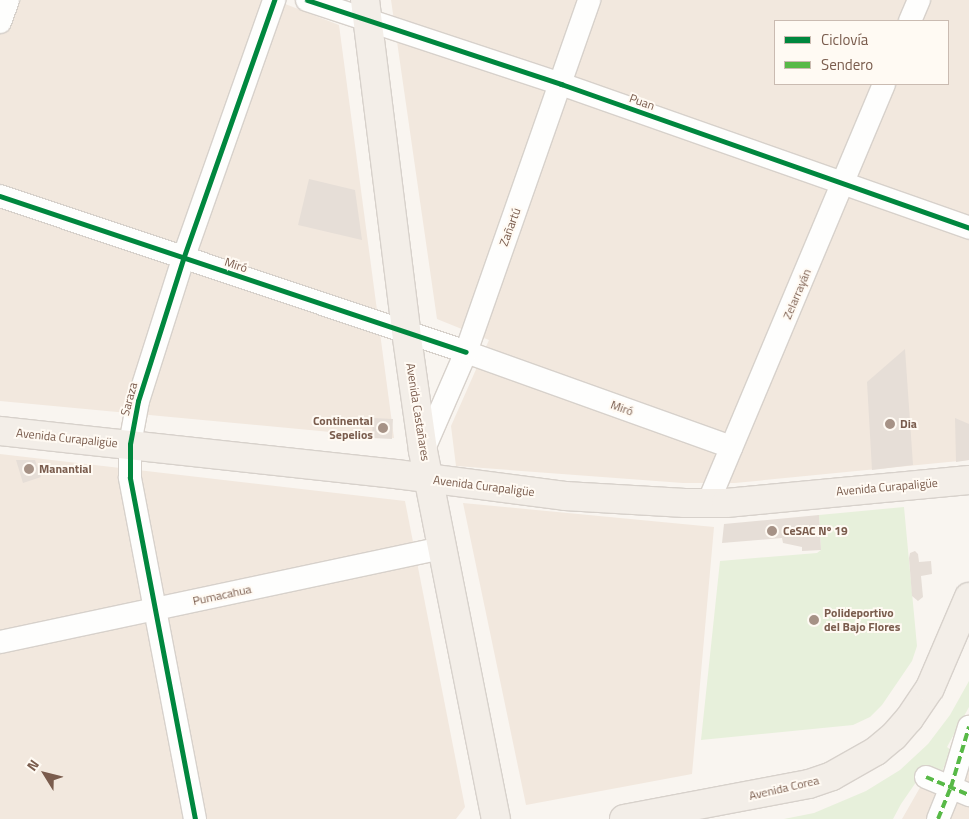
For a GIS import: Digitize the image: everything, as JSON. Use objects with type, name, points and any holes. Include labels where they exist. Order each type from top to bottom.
[{"type":"main road","name":"Avenida Castañares","points":[[366,11],[406,331],[424,451],[496,819]]},
{"type":"main road","name":"Avenida Curapaligüe","points":[[0,431],[130,444],[565,496],[708,503],[969,480]]},
{"type":"main road","name":"Avenida Corea","points":[[624,819],[809,784],[832,776],[876,751],[894,736],[909,719],[930,688],[969,597]]},
{"type":"street","points":[[0,22],[8,0]]},
{"type":"street","name":"Saraza","points":[[195,819],[130,477],[130,444],[138,401],[183,259],[274,0]]},
{"type":"street","name":"Puan","points":[[307,0],[366,11],[561,84],[969,228]]},
{"type":"street","name":"Zañartú","points":[[424,451],[466,352],[589,0]]},
{"type":"street","points":[[910,20],[919,0]]},
{"type":"street","name":"Zelarrayán","points":[[708,503],[884,85]]},
{"type":"street","name":"Miró","points":[[0,196],[183,259],[406,331],[732,447]]},
{"type":"street","name":"Pumacahua","points":[[0,642],[444,548]]},
{"type":"street","points":[[938,819],[960,791],[969,727]]},
{"type":"street","points":[[926,777],[960,791]]},
{"type":"shaded area","points":[[0,0],[275,0],[339,25],[394,438],[0,401]]},
{"type":"shaded area","points":[[391,0],[969,0],[969,460],[735,483],[683,483],[456,466],[451,426],[489,340],[437,319]]},
{"type":"shaded area","points":[[0,454],[405,501],[465,807],[456,819],[0,819]]},
{"type":"shaded area","points":[[463,503],[714,527],[692,774],[526,805]]},
{"type":"shaded area","points":[[969,741],[969,819],[902,819],[926,777],[950,787]]},
{"type":"green space","name":"Polideportivo del Bajo Flores","points":[[904,507],[917,646],[912,661],[882,705],[870,717],[853,725],[701,740],[720,561],[817,553],[821,550],[819,515]]},
{"type":"green space","points":[[969,681],[969,707],[947,747],[951,750],[939,779],[923,772],[893,819],[784,819],[814,813],[866,791],[900,770],[928,744],[950,715]]},
{"type":"building","points":[[309,179],[355,190],[362,240],[298,225]]},
{"type":"building","name":"Dia","points":[[905,349],[913,465],[872,470],[867,382]]},
{"type":"building","name":"Continental Sepelios","points":[[373,418],[393,419],[392,439],[372,438]]},
{"type":"building","points":[[955,418],[969,424],[969,460],[956,462]]},
{"type":"building","name":"Manantial","points":[[16,460],[35,460],[41,477],[23,483]]},
{"type":"building","name":"CeSAC Nº 19","points":[[819,515],[821,550],[802,551],[802,547],[783,543],[782,538],[722,543],[724,524]]},
{"type":"building","points":[[915,551],[918,554],[919,562],[931,561],[932,574],[921,576],[923,597],[918,601],[912,596],[909,558],[910,553]]},
{"type":"marked path","points":[[938,819],[951,787],[969,727]]},
{"type":"marked path","points":[[926,777],[969,795]]},
{"type":"cycle path","points":[[195,819],[130,477],[130,444],[138,401],[183,259],[274,0]]},
{"type":"cycle path","points":[[307,0],[561,84],[969,228]]},
{"type":"cycle path","points":[[0,196],[466,352]]},
{"type":"place","name":"Dia","points":[[890,424]]},
{"type":"place","name":"Continental Sepelios","points":[[383,428]]},
{"type":"place","name":"Manantial","points":[[29,469]]},
{"type":"place","name":"CeSAC Nº 19","points":[[772,531]]},
{"type":"place","name":"Polideportivo del Bajo Flores","points":[[814,620]]}]
